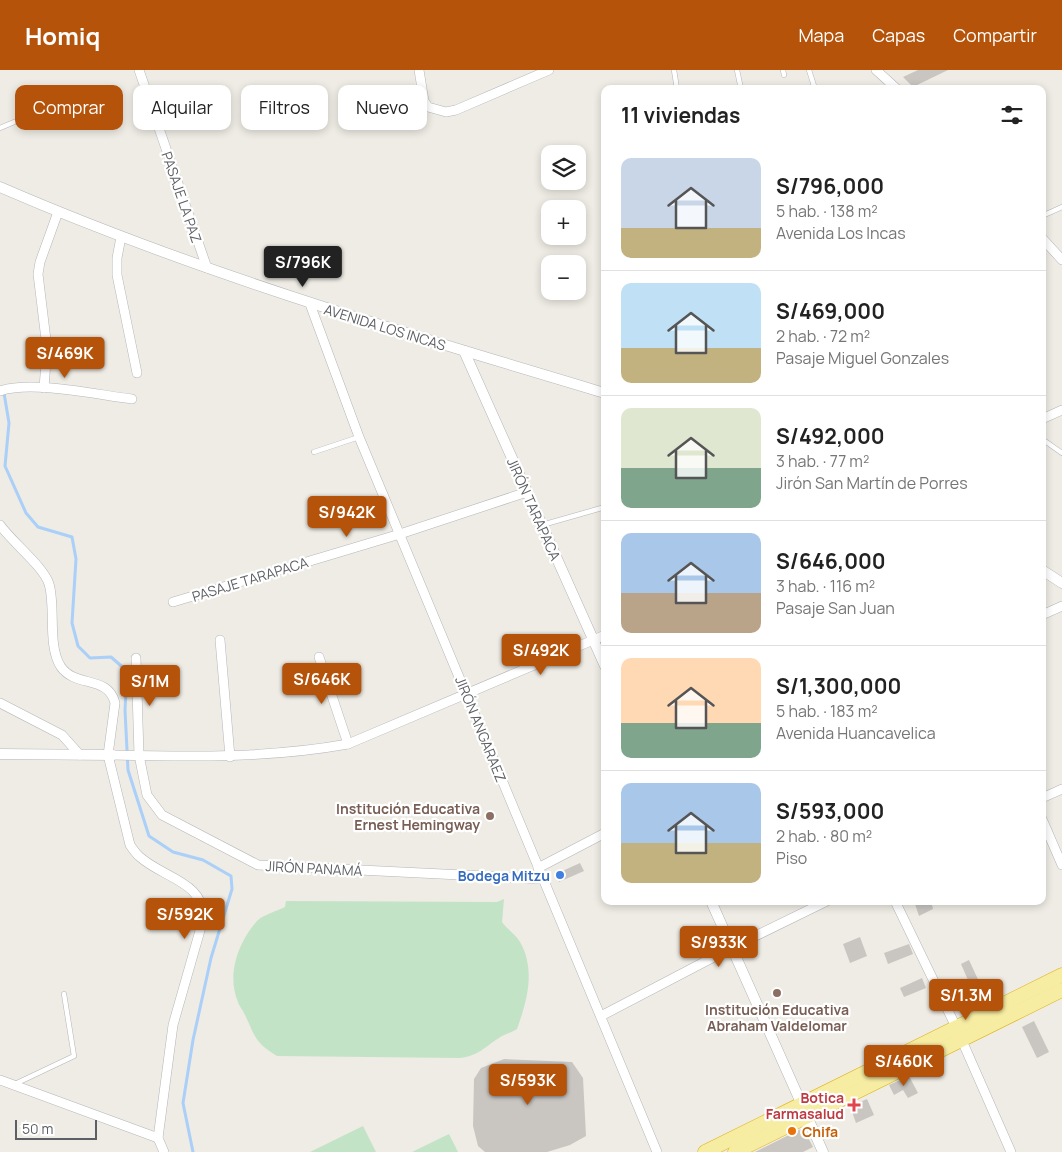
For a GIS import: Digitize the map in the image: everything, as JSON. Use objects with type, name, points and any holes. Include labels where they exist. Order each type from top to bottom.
[{"type":"highway","points":[[705,1152],[804,1110],[958,1034],[1062,975]]},
{"type":"highway","points":[[958,1034],[1062,990]]},
{"type":"highway","points":[[735,1152],[804,1110]]},
{"type":"street","name":"PASAJE LA PAZ","points":[[139,70],[206,268]]},
{"type":"street","points":[[419,70],[424,100],[428,107],[436,111],[456,110],[549,70]]},
{"type":"street","points":[[876,70],[893,85]]},
{"type":"street","name":"AVENIDA LOS INCAS","points":[[0,187],[121,237],[310,304],[601,392]]},
{"type":"street","points":[[44,388],[46,348],[38,274],[40,262],[58,212]]},
{"type":"street","points":[[121,237],[117,258],[117,274],[137,373]]},
{"type":"street","points":[[1046,242],[1062,260]]},
{"type":"street","name":"JIRÓN ANGARAEZ","points":[[310,304],[359,437],[657,1152]]},
{"type":"street","name":"JIRÓN TARAPACA","points":[[464,351],[601,657]]},
{"type":"street","points":[[0,391],[11,388],[44,388],[132,399]]},
{"type":"street","points":[[1046,417],[1062,410]]},
{"type":"street","name":"PASAJE TARAPACA","points":[[173,602],[400,534],[527,492]]},
{"type":"street","points":[[0,525],[4,538],[43,573],[48,582],[56,652],[60,665],[70,675],[81,680],[103,685],[113,697],[115,703],[110,755],[130,845],[139,857],[196,893],[204,910],[203,920],[173,1025],[158,1138],[164,1152]]},
{"type":"street","points":[[1046,573],[1062,583]]},
{"type":"street","points":[[1046,613],[1062,606]]},
{"type":"street","points":[[0,754],[230,757],[322,749],[348,744],[601,638]]},
{"type":"street","points":[[220,640],[230,757]]},
{"type":"street","name":"JIRÓN PANAMÁ","points":[[136,658],[138,755],[147,795],[162,816],[258,865],[543,879]]},
{"type":"street","points":[[319,658],[348,744]]},
{"type":"street","points":[[0,704],[62,735],[80,755]]},
{"type":"street","points":[[1046,796],[1062,789]]},
{"type":"street","points":[[1046,828],[1062,865]]},
{"type":"street","points":[[538,868],[601,835]]},
{"type":"street","points":[[712,905],[823,1152]]},
{"type":"street","points":[[601,1016],[819,905]]},
{"type":"street","points":[[897,905],[1011,1152]]},
{"type":"street","points":[[0,1080],[158,1138]]},
{"type":"lane","points":[[674,70],[676,85]]},
{"type":"lane","points":[[737,70],[740,85]]},
{"type":"lane","points":[[809,70],[814,85]]},
{"type":"lane","points":[[0,128],[15,122]]},
{"type":"lane","points":[[1046,214],[1062,207]]},
{"type":"lane","points":[[314,452],[359,437]]},
{"type":"lane","points":[[1046,442],[1062,453]]},
{"type":"lane","points":[[542,525],[601,508]]},
{"type":"lane","points":[[14,1085],[74,1056],[64,994]]},
{"type":"green space","points":[[504,899],[502,922],[520,942],[528,963],[527,997],[517,1029],[472,1055],[460,1058],[277,1056],[264,1047],[256,1038],[239,1004],[233,980],[236,959],[240,948],[257,921],[285,907],[286,901],[497,902]]},
{"type":"green space","points":[[363,1126],[376,1152],[310,1152]]},
{"type":"green space","points":[[449,1134],[458,1152],[412,1152]]},
{"type":"building","points":[[918,70],[948,70],[917,85],[911,85],[903,77]]},
{"type":"building","points":[[580,863],[584,871],[559,882],[558,873]]},
{"type":"building","points":[[915,905],[932,905],[933,909],[919,916]]},
{"type":"building","points":[[860,937],[867,956],[850,963],[843,944]]},
{"type":"building","points":[[909,944],[913,954],[888,964],[884,953]]},
{"type":"building","points":[[969,960],[988,1001],[973,1008],[968,997],[974,994],[961,964]]},
{"type":"building","points":[[922,978],[926,988],[904,997],[900,988]]},
{"type":"building","points":[[1034,1021],[1049,1052],[1037,1058],[1022,1027]]},
{"type":"building","points":[[504,1059],[572,1062],[583,1078],[586,1136],[570,1145],[547,1152],[485,1152],[478,1146],[473,1126],[474,1079],[481,1068]]},
{"type":"building","points":[[909,1076],[918,1093],[908,1098],[903,1090],[894,1095],[889,1085]]},
{"type":"building","points":[[867,1099],[874,1115],[856,1123],[850,1106]]},
{"type":"building","points":[[801,1129],[804,1130],[813,1147],[803,1152],[755,1152]]},
{"type":"waterway","points":[[4,393],[9,423],[5,466],[26,513],[38,527],[72,537],[76,559],[72,623],[78,646],[90,658],[111,657],[127,671],[125,710],[128,770],[149,836],[173,852],[203,860],[231,876],[232,889],[211,958],[193,1040],[183,1103],[193,1152]]},
{"type":"place","name":"Institución Educativa Ernest Hemingway","points":[[490,816]]},
{"type":"place","name":"Bodega Mitzu","points":[[560,875]]},
{"type":"place","name":"Institución Educativa Abraham Valdelomar","points":[[777,993]]},
{"type":"place","name":"Botica Farmasalud","points":[[854,1105]]},
{"type":"place","name":"Chifa","points":[[792,1131]]}]
